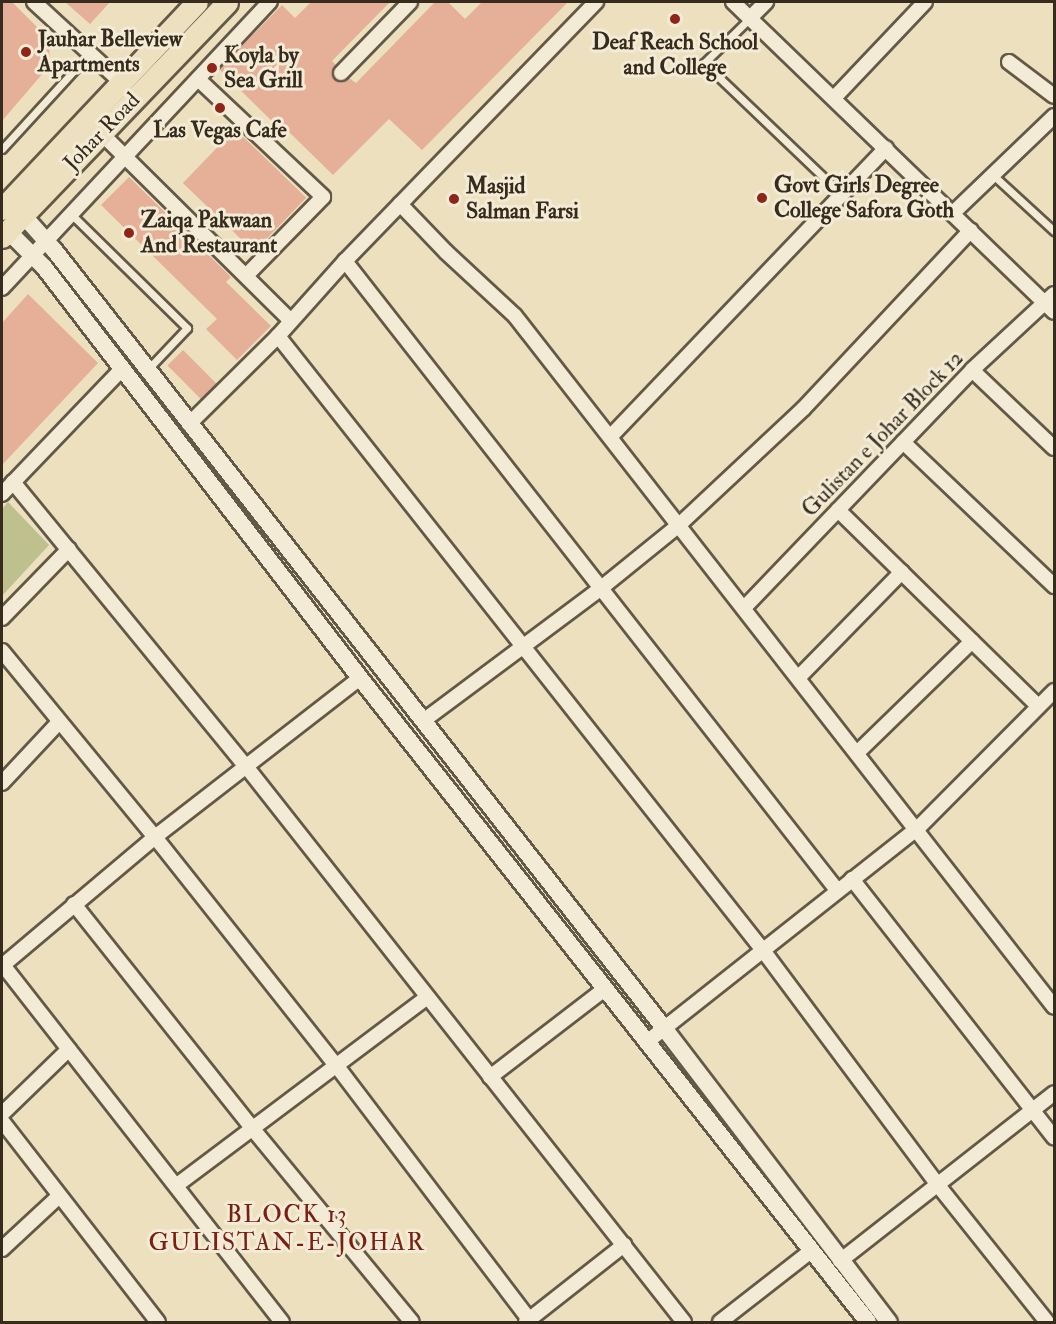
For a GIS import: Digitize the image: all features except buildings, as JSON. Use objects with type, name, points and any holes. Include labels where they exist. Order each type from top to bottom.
[{"type":"main road","name":"Johar Road","points":[[2,209],[197,2]]},
{"type":"main road","name":"Johar Road","points":[[5,234],[227,2]]},
{"type":"street","points":[[34,2],[121,82]]},
{"type":"street","points":[[2,288],[70,212],[124,159],[270,2]]},
{"type":"street","points":[[341,73],[410,2]]},
{"type":"street","points":[[189,424],[278,336],[345,261],[596,2]]},
{"type":"street","points":[[733,2],[971,230],[1052,303]]},
{"type":"street","points":[[750,18],[766,2]]},
{"type":"street","points":[[834,98],[925,2]]},
{"type":"street","points":[[1009,62],[1054,96]]},
{"type":"street","points":[[198,79],[323,197],[246,276]]},
{"type":"street","points":[[953,213],[1054,116]]},
{"type":"street","points":[[101,133],[124,159],[290,320]]},
{"type":"street","points":[[611,436],[886,148]]},
{"type":"street","points":[[400,204],[446,252],[515,316],[918,828],[1054,1007]]},
{"type":"street","points":[[23,215],[46,240],[664,1028],[889,1323]]},
{"type":"street","points":[[423,721],[600,589],[679,525],[803,409],[971,230]]},
{"type":"street","points":[[5,234],[32,255],[360,678],[868,1323]]},
{"type":"street","points":[[345,261],[837,890]]},
{"type":"street","name":"Gulistan e Johar Block 12","points":[[745,608],[972,370],[1052,303]]},
{"type":"street","points":[[278,336],[762,949],[938,1184],[1047,1323]]},
{"type":"street","points":[[2,494],[122,369]]},
{"type":"street","points":[[972,370],[1054,448]]},
{"type":"street","points":[[903,442],[1054,586]]},
{"type":"street","points":[[13,482],[245,765],[684,1323]]},
{"type":"street","points":[[838,510],[1038,706]]},
{"type":"street","points":[[2,618],[69,549]]},
{"type":"street","points":[[799,677],[902,572]]},
{"type":"street","points":[[858,752],[972,641]]},
{"type":"street","points":[[2,651],[336,1065],[529,1322],[624,1245]]},
{"type":"street","points":[[282,1323],[177,1185],[2,966],[154,837],[360,678]]},
{"type":"street","points":[[647,1042],[918,828],[1054,691]]},
{"type":"street","points":[[2,783],[59,722]]},
{"type":"street","points":[[451,793],[468,780]]},
{"type":"street","points":[[852,879],[1054,1138]]},
{"type":"street","points":[[74,904],[252,1128],[412,1323]]},
{"type":"street","points":[[490,1077],[606,988]]},
{"type":"street","points":[[177,1185],[427,997]]},
{"type":"street","points":[[2,1114],[69,1049]]},
{"type":"street","points":[[840,1261],[1054,1093]]},
{"type":"street","points":[[2,1121],[58,1197],[158,1323]]},
{"type":"street","points":[[2,1250],[58,1197]]},
{"type":"street","points":[[720,1323],[812,1250]]},
{"type":"lane","points":[[750,18],[704,63],[842,195]]},
{"type":"lane","points":[[2,149],[90,53]]},
{"type":"lane","points":[[993,175],[1054,231]]},
{"type":"lane","points":[[70,212],[187,328],[147,370]]},
{"type":"green space","points":[[8,502],[49,545],[2,596],[2,509]]},
{"type":"place","name":"Deaf Reach School and College","points":[[675,19]]},
{"type":"place","name":"Jauhar Belleview Apartments","points":[[26,52]]},
{"type":"place","name":"Koyla by Sea Grill","points":[[212,68]]},
{"type":"place","name":"Las Vegas Cafe","points":[[220,108]]},
{"type":"place","name":"Govt Girls Degree College Safora Goth","points":[[762,198]]},
{"type":"place","name":"Masjid Salman Farsi","points":[[454,199]]},
{"type":"place","name":"Zaiqa Pakwaan And Restaurant","points":[[129,233]]},
{"type":"district","name":"BLOCK 13 GULISTAN-E-JOHAR","points":[[287,1229]]}]
